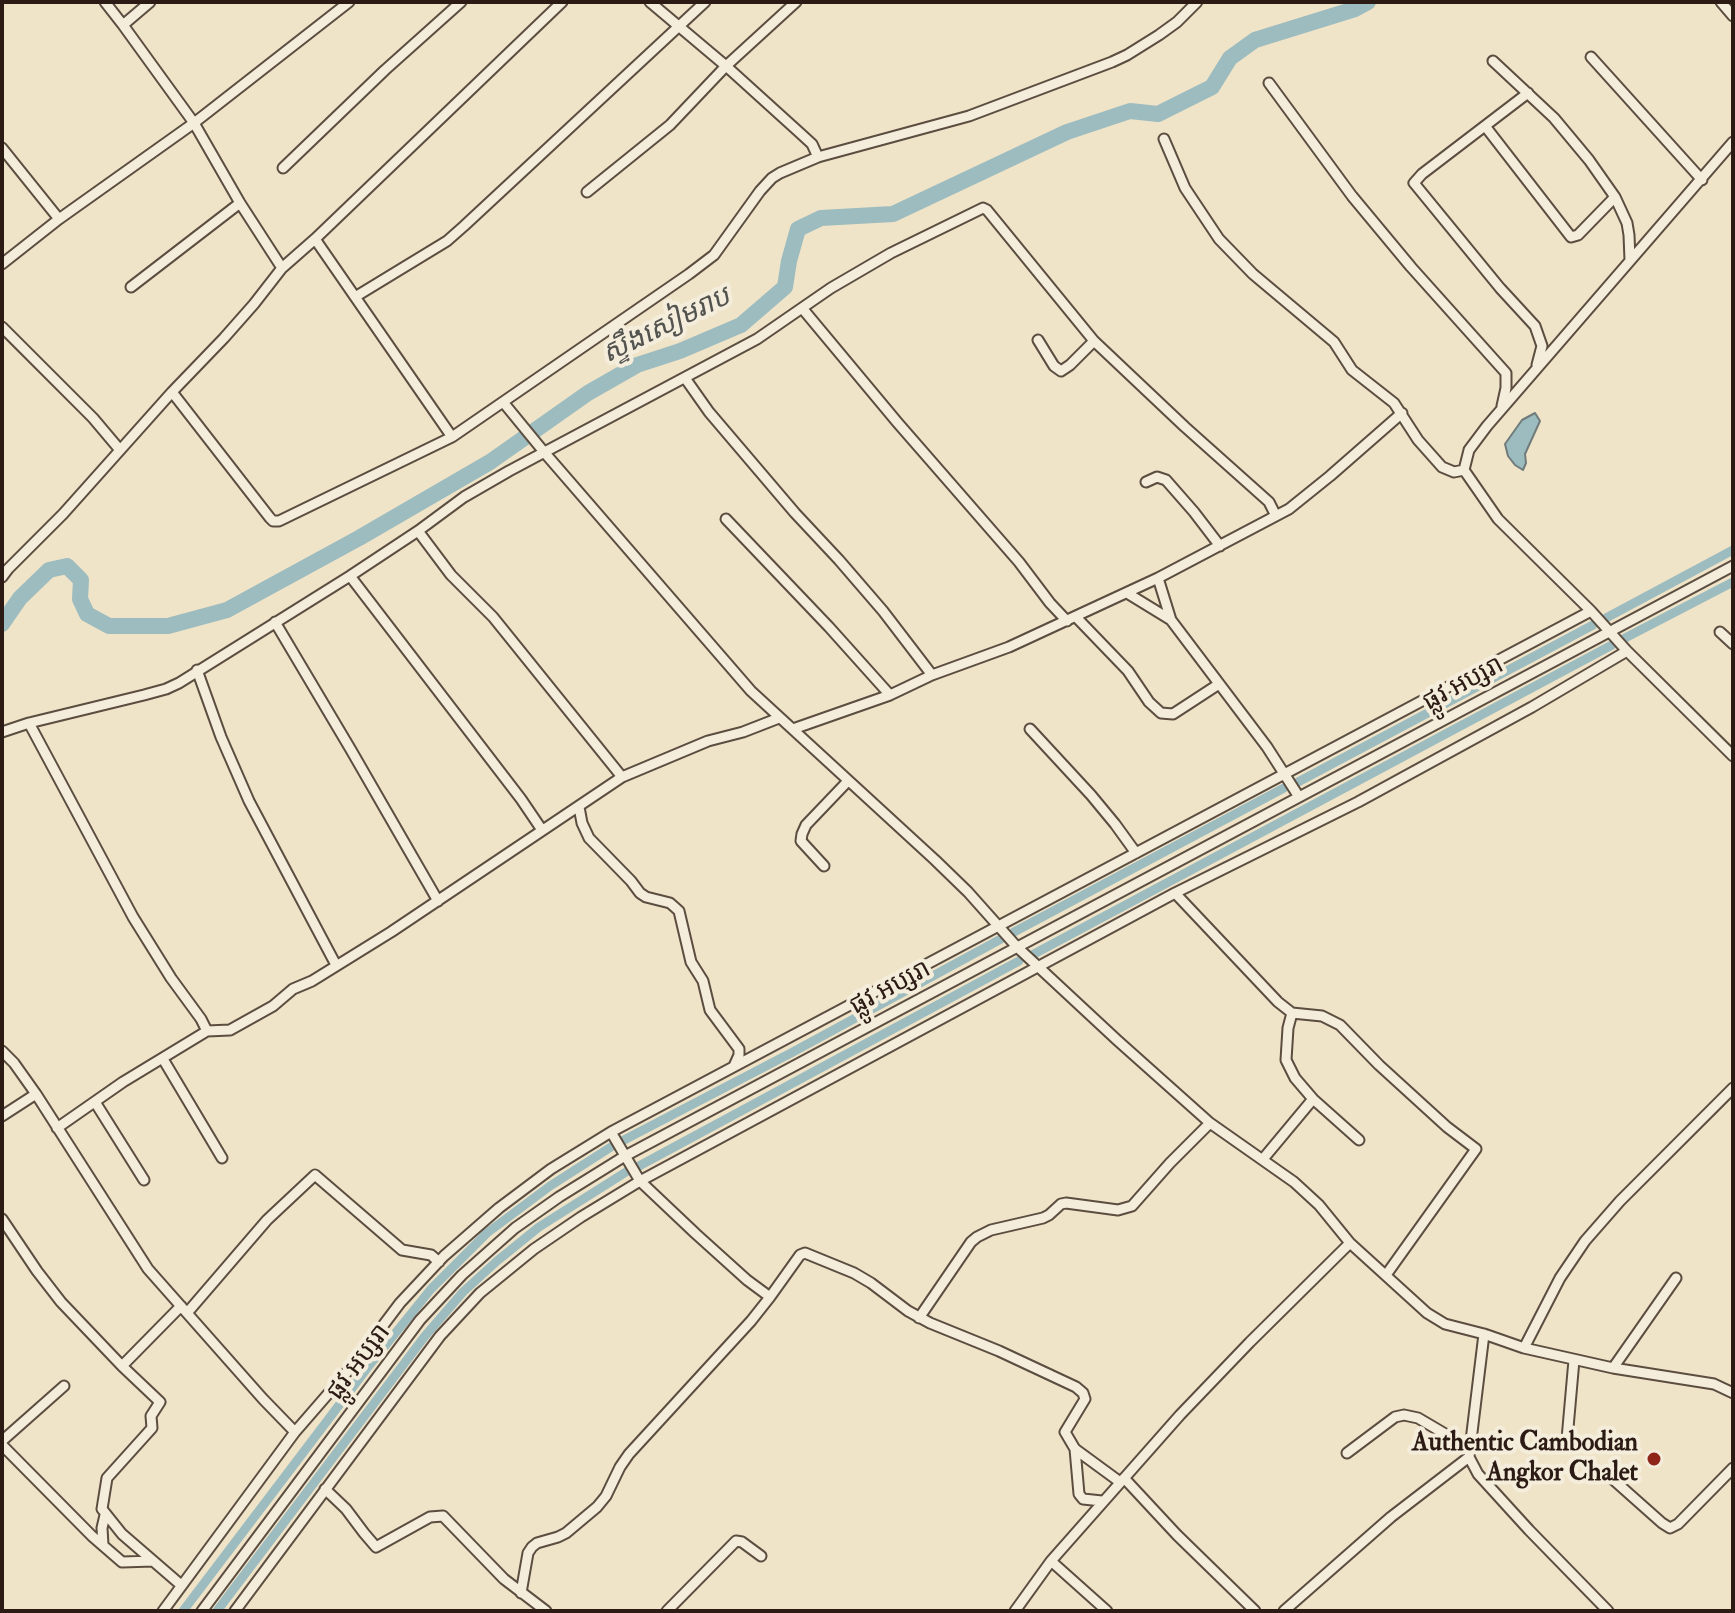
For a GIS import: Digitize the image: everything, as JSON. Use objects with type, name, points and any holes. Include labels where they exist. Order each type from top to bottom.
[{"type":"street","points":[[105,2],[194,123],[282,268]]},
{"type":"street","points":[[123,25],[150,2]]},
{"type":"street","points":[[2,248],[6,261],[59,219],[194,123],[349,2]]},
{"type":"street","points":[[283,168],[461,2]]},
{"type":"street","points":[[4,569],[63,514],[254,304],[282,268],[562,2]]},
{"type":"street","points":[[650,2],[812,144],[818,157]]},
{"type":"street","points":[[355,297],[447,241],[705,2]]},
{"type":"street","points":[[587,192],[670,125],[726,66],[796,2]]},
{"type":"street","points":[[172,392],[276,522],[452,437],[506,407],[706,262],[725,242],[772,178],[818,157],[969,116],[1112,62],[1159,35],[1197,2]]},
{"type":"street","points":[[1721,2],[1733,16]]},
{"type":"street","points":[[1591,57],[1702,180]]},
{"type":"street","points":[[1493,61],[1554,118],[1615,197],[1627,223],[1630,260]]},
{"type":"street","points":[[1269,83],[1362,208],[1506,373],[1501,409]]},
{"type":"street","points":[[1528,93],[1422,174],[1414,185],[1535,326],[1542,346],[1534,372]]},
{"type":"street","points":[[1485,126],[1571,237],[1578,235],[1615,197]]},
{"type":"street","points":[[1164,139],[1185,188],[1215,235],[1253,274],[1334,342],[1352,370],[1384,394],[1402,413],[1418,440],[1442,467],[1454,472],[1464,470]]},
{"type":"street","points":[[1733,142],[1501,409],[1469,450],[1464,470],[1498,519],[1733,756]]},
{"type":"street","points":[[2,148],[59,219]]},
{"type":"street","points":[[131,287],[240,203]]},
{"type":"street","points":[[2,732],[179,683],[350,576],[464,497],[542,450],[757,339],[831,288],[891,253],[983,208],[1094,341],[1269,502],[1276,516]]},
{"type":"street","points":[[315,239],[452,437]]},
{"type":"street","points":[[802,308],[971,510],[1019,562],[1050,603],[1128,671],[1149,702],[1161,713],[1173,714],[1219,684]]},
{"type":"street","points":[[2,327],[93,418],[120,450]]},
{"type":"street","points":[[1038,340],[1054,366],[1061,371],[1094,341]]},
{"type":"street","points":[[685,378],[709,412],[883,611],[932,675]]},
{"type":"street","points":[[506,407],[751,691],[935,860],[1017,947],[1117,1040],[1210,1123],[1294,1182],[1319,1205],[1350,1243],[1410,1298],[1445,1324],[1524,1348],[1613,1368],[1714,1384],[1733,1393]]},
{"type":"street","points":[[793,729],[890,695],[932,675],[1009,647],[1220,546],[1289,509],[1402,413]]},
{"type":"street","points":[[1146,482],[1157,477],[1166,480],[1220,546]]},
{"type":"street","points":[[726,519],[890,695]]},
{"type":"street","points":[[418,531],[451,575],[493,617],[622,777]]},
{"type":"street","name":"ផ្លូវ អប្សរា","points":[[202,1611],[420,1320],[462,1275],[515,1228],[559,1197],[625,1156],[1733,566]]},
{"type":"street","points":[[350,576],[542,830]]},
{"type":"street","points":[[1158,578],[1171,620],[1267,747],[1299,797]]},
{"type":"street","points":[[1127,593],[1171,620]]},
{"type":"street","points":[[163,1611],[295,1432],[354,1364],[400,1303],[439,1262],[499,1208],[551,1169],[611,1132],[1591,611]]},
{"type":"street","points":[[275,622],[438,901]]},
{"type":"street","points":[[1720,632],[1733,644]]},
{"type":"street","points":[[235,1611],[440,1336],[480,1293],[534,1249],[640,1181],[1175,893],[1358,802],[1627,651]]},
{"type":"street","points":[[197,670],[221,737],[249,801],[336,965]]},
{"type":"street","points":[[57,1128],[123,1082],[207,1031],[222,1032],[242,1025],[273,1006],[293,989],[312,981],[494,865],[622,777],[694,746],[779,718]]},
{"type":"street","points":[[29,723],[133,917],[207,1031]]},
{"type":"street","points":[[1030,729],[1099,804],[1136,853]]},
{"type":"street","points":[[824,866],[801,841],[802,834],[806,825],[848,781]]},
{"type":"street","points":[[579,807],[589,838],[640,893],[670,903],[679,911],[691,962],[703,981],[710,1010],[738,1047],[739,1055],[733,1067]]},
{"type":"street","points":[[1175,893],[1292,1013],[1322,1016],[1340,1025],[1379,1065],[1476,1149],[1386,1275]]},
{"type":"street","points":[[1292,1013],[1286,1060],[1295,1078],[1313,1099],[1359,1140]]},
{"type":"street","points":[[2,1051],[36,1094],[148,1269],[295,1432]]},
{"type":"street","points":[[163,1059],[222,1158]]},
{"type":"street","points":[[1524,1348],[1560,1278],[1585,1241],[1620,1201],[1733,1088]]},
{"type":"street","points":[[2,1116],[36,1094]]},
{"type":"street","points":[[1263,1159],[1313,1099]]},
{"type":"street","points":[[95,1102],[144,1180]]},
{"type":"street","points":[[919,1318],[977,1237],[991,1230],[1043,1218],[1066,1203],[1118,1210],[1132,1206],[1210,1123]]},
{"type":"street","points":[[611,1132],[640,1181],[717,1253],[770,1297]]},
{"type":"street","points":[[122,1366],[184,1310],[267,1220],[315,1175],[402,1250],[431,1255],[439,1262]]},
{"type":"street","points":[[2,1219],[61,1302],[160,1402],[151,1416],[152,1428],[107,1478],[102,1509],[122,1534],[181,1585]]},
{"type":"street","points":[[1017,1610],[1051,1561],[1180,1415],[1350,1243]]},
{"type":"street","points":[[521,1593],[528,1553],[532,1547],[566,1533],[597,1507],[629,1454],[751,1321],[800,1255],[805,1253],[854,1273],[919,1318],[1060,1378],[1081,1390],[1085,1396],[1084,1403],[1065,1432],[1075,1449],[1079,1494],[1083,1499],[1102,1501]]},
{"type":"street","points":[[1613,1368],[1676,1278]]},
{"type":"street","points":[[1484,1334],[1469,1452],[1478,1474],[1608,1611]]},
{"type":"street","points":[[1567,1439],[1574,1360]]},
{"type":"street","points":[[64,1386],[2,1443],[122,1562],[153,1561]]},
{"type":"street","points":[[1347,1453],[1395,1417],[1404,1415],[1418,1418],[1469,1452]]},
{"type":"street","points":[[1075,1449],[1122,1480],[1255,1611]]},
{"type":"street","points":[[1284,1611],[1469,1452]]},
{"type":"street","points":[[1608,1475],[1670,1528],[1678,1524],[1733,1468]]},
{"type":"street","points":[[325,1489],[346,1509],[376,1547],[430,1517],[443,1516],[493,1568],[546,1611]]},
{"type":"street","points":[[103,1545],[105,1515]]},
{"type":"street","points":[[667,1611],[736,1541],[761,1556]]},
{"type":"street","points":[[1051,1561],[1107,1611]]},
{"type":"water","points":[[1535,413],[1540,421],[1525,454],[1523,470],[1508,456],[1505,444],[1522,420]]},
{"type":"waterway","name":"ស្ទឹងសៀមរាប","points":[[2,624],[20,598],[49,570],[67,566],[81,580],[80,599],[87,614],[109,626],[168,626],[227,610],[490,462],[588,393],[637,365],[741,325],[785,287],[798,229],[821,218],[893,214],[1067,132],[1130,111],[1158,114],[1212,87],[1230,58],[1255,40],[1355,9],[1368,2]]},
{"type":"waterway","points":[[1606,618],[1733,550]]},
{"type":"waterway","points":[[1625,638],[1733,582]]},
{"type":"waterway","points":[[1298,782],[1593,625]]},
{"type":"waterway","points":[[1032,955],[1612,645]]},
{"type":"waterway","points":[[1014,932],[1284,788]]},
{"type":"waterway","points":[[624,1140],[1001,939]]},
{"type":"waterway","points":[[639,1166],[1019,961]]},
{"type":"waterway","points":[[183,1611],[431,1289],[487,1233],[550,1186],[611,1147]]},
{"type":"waterway","points":[[217,1611],[425,1336],[463,1292],[539,1227],[626,1172]]},
{"type":"place","name":"Authentic Cambodian Angkor Chalet","points":[[1654,1459]]}]
